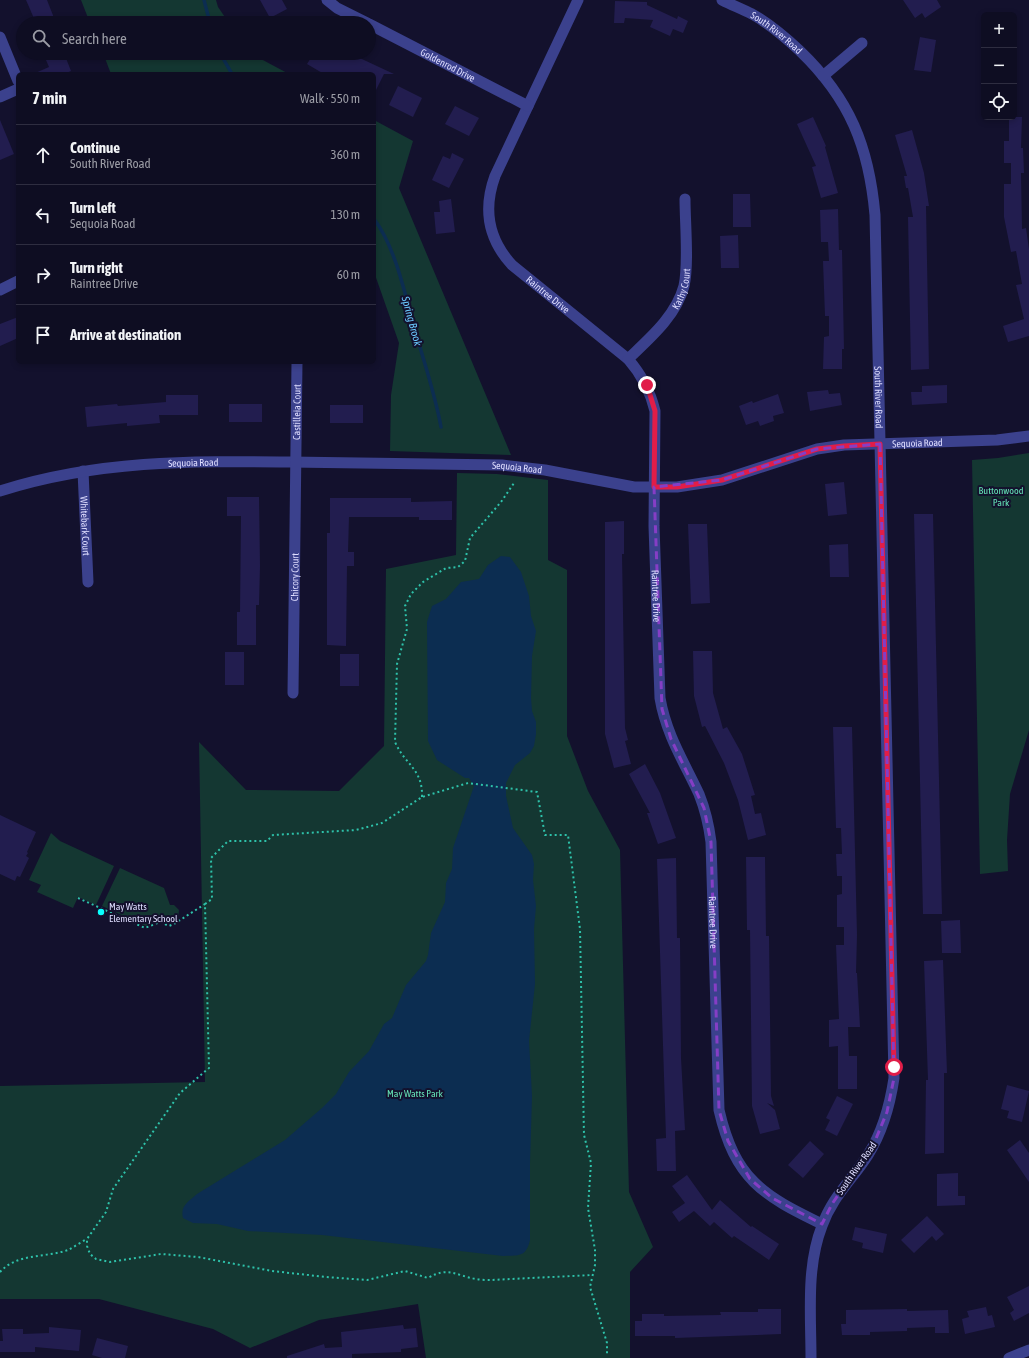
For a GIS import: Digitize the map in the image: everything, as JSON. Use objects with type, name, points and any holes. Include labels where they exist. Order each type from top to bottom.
[{"type":"street","name":"Goldenrod Drive","points":[[328,0],[337,8],[352,16]]},
{"type":"street","name":"Raintree Drive","points":[[578,0],[490,188],[488,216],[492,235],[503,255],[512,265],[628,359],[641,374],[647,385],[655,411],[654,487],[662,709],[671,739],[704,808],[711,842],[720,1116],[723,1129],[734,1154],[750,1179],[772,1198],[822,1224]]},
{"type":"street","name":"South River Road","points":[[722,0],[752,14],[773,28],[806,57],[841,100],[861,144],[872,183],[875,215],[894,1078],[887,1112],[875,1141],[867,1156],[832,1204],[822,1224],[817,1239],[812,1266],[812,1358]]},
{"type":"street","name":"Goldenrod Drive","points":[[376,28],[528,106]]},
{"type":"street","points":[[0,37],[16,76]]},
{"type":"street","points":[[823,76],[862,43]]},
{"type":"street","points":[[0,96],[16,90]]},
{"type":"street","name":"Kathy Court","points":[[628,359],[665,321],[680,298],[685,274],[685,199]]},
{"type":"street","points":[[0,290],[16,282]]},
{"type":"street","name":"Castilleia Court","points":[[296,462],[297,364]]},
{"type":"street","name":"Sequoia Road","points":[[0,491],[22,484],[84,471],[157,462],[296,462],[502,465],[545,470],[634,487],[677,487],[722,480],[817,449],[880,444],[997,440],[1029,436]]},
{"type":"street","name":"Chicory Court","points":[[293,693],[296,462]]},
{"type":"street","name":"Whitebark Court","points":[[84,471],[88,582]]},
{"type":"street","points":[[1009,1358],[1029,1350]]},
{"type":"path","points":[[422,797],[421,784],[418,774],[400,753],[395,742],[397,664],[407,629],[405,606],[411,594],[423,582],[446,568],[458,567],[465,561],[470,538],[501,502],[514,483]]},
{"type":"path","points":[[78,898],[144,928],[160,922],[169,926],[212,899],[211,858],[228,841],[267,841],[273,835],[356,830],[382,823],[422,797],[468,782],[511,790],[537,792],[545,835],[568,835],[580,929],[584,1135],[591,1163],[588,1208],[595,1250],[595,1265],[590,1287],[607,1343],[607,1354]]},
{"type":"path","points":[[0,1272],[6,1265],[16,1261],[69,1249],[87,1238],[106,1212],[114,1190],[180,1093],[208,1068],[205,904]]},
{"type":"path","points":[[87,1238],[87,1246],[90,1254],[96,1260],[110,1262],[161,1254],[198,1257],[272,1271],[367,1280],[405,1271],[428,1278],[442,1271],[476,1279],[492,1280],[592,1275]]},
{"type":"highlighted area","points":[[880,444],[894,1078],[887,1112],[875,1141],[832,1204],[822,1224],[772,1198],[750,1179],[728,1141],[719,1110],[711,842],[704,808],[671,739],[662,709],[654,487],[722,480],[817,449]]},
{"type":"green space","points":[[81,0],[216,0],[218,7],[224,16],[87,16]]},
{"type":"green space","points":[[106,60],[263,60],[285,72],[110,72]]},
{"type":"green space","points":[[376,121],[413,141],[399,188],[511,455],[390,451],[391,395],[399,343],[376,278]]},
{"type":"green space","name":"Buttonwood Park","points":[[1029,453],[1029,730],[1010,794],[1007,840],[1008,871],[980,874],[972,460]]},
{"type":"green space","name":"May Watts Park","points":[[457,473],[497,474],[548,480],[548,560],[567,570],[567,736],[588,791],[620,850],[629,1192],[653,1247],[630,1272],[630,1358],[426,1358],[418,1304],[319,1320],[250,1348],[213,1329],[99,1299],[0,1299],[0,1086],[205,1082],[199,742],[246,790],[339,791],[384,746],[386,569],[456,555]]},
{"type":"green space","points":[[51,833],[60,841],[114,866],[96,905],[78,897],[73,908],[37,892],[41,885],[29,880]]},
{"type":"green space","points":[[120,868],[164,888],[170,905],[174,905],[179,910],[178,919],[170,923],[162,919],[146,926],[102,906]]},
{"type":"water","points":[[501,556],[510,557],[521,572],[529,596],[531,616],[536,631],[532,656],[531,698],[532,711],[536,722],[534,746],[530,753],[515,765],[506,783],[506,796],[513,828],[532,855],[534,864],[533,880],[536,906],[534,929],[535,984],[529,1041],[532,1096],[530,1240],[528,1246],[524,1253],[503,1256],[322,1235],[248,1231],[217,1224],[193,1223],[183,1218],[182,1214],[184,1207],[191,1199],[285,1140],[336,1094],[349,1072],[369,1051],[384,1024],[392,1018],[406,985],[426,961],[431,933],[445,902],[446,883],[452,869],[453,848],[474,786],[469,778],[465,778],[437,760],[428,741],[427,622],[432,606],[446,599],[461,582],[479,579],[488,565]]},
{"type":"building","points":[[26,0],[47,0],[53,16],[33,16]]},
{"type":"building","points":[[260,0],[282,0],[287,9],[274,16],[269,16]]},
{"type":"building","points":[[903,0],[937,0],[941,7],[925,18],[922,13],[915,18]]},
{"type":"building","points":[[615,1],[647,2],[647,5],[677,19],[678,16],[688,21],[683,33],[673,29],[670,36],[650,27],[653,20],[625,18],[624,23],[614,23]]},
{"type":"building","points":[[920,37],[936,40],[931,72],[914,70]]},
{"type":"building","points":[[46,60],[67,60],[71,71],[38,72],[49,67]]},
{"type":"building","points":[[310,60],[364,60],[394,74],[384,74],[376,90],[376,72],[321,72],[307,64]]},
{"type":"building","points":[[398,86],[422,98],[413,117],[389,105]]},
{"type":"building","points":[[455,106],[479,118],[469,136],[445,124]]},
{"type":"building","points":[[813,117],[826,146],[825,147],[838,193],[821,198],[812,167],[816,166],[797,124]]},
{"type":"building","points":[[1017,117],[1022,117],[1021,148],[1023,148],[1024,173],[1021,173],[1022,229],[1026,228],[1029,249],[1029,336],[1008,342],[1003,326],[1024,319],[1016,285],[1022,284],[1016,251],[1011,252],[1004,217],[1004,184],[1011,184],[1011,163],[1004,163],[1004,141],[1009,141],[1009,120],[1017,120]]},
{"type":"building","points":[[0,120],[14,154],[0,160]]},
{"type":"building","points":[[912,130],[924,173],[929,206],[926,206],[929,369],[911,370],[908,217],[913,217],[908,188],[906,188],[904,176],[907,176],[895,135]]},
{"type":"building","points":[[452,153],[464,159],[449,188],[432,180],[443,156],[450,159]]},
{"type":"building","points":[[733,194],[750,194],[751,227],[733,227]]},
{"type":"building","points":[[451,199],[455,232],[436,234],[434,212],[440,212],[439,201]]},
{"type":"building","points":[[838,209],[839,250],[842,250],[844,349],[842,349],[842,369],[823,369],[824,337],[829,336],[829,316],[825,316],[823,261],[829,261],[828,242],[821,242],[820,210]]},
{"type":"building","points":[[738,235],[739,268],[721,268],[720,236]]},
{"type":"building","points":[[16,318],[16,339],[0,346],[0,324]]},
{"type":"building","points":[[947,385],[947,403],[912,405],[911,392],[922,392],[922,386]]},
{"type":"building","points":[[828,390],[829,394],[840,393],[842,405],[810,411],[807,392]]},
{"type":"building","points":[[778,394],[784,413],[773,416],[774,421],[760,426],[758,421],[746,425],[739,406],[752,401],[753,403]]},
{"type":"building","points":[[166,395],[198,395],[198,415],[159,415],[160,423],[127,426],[127,423],[87,427],[85,407],[166,402]]},
{"type":"building","points":[[229,404],[262,404],[262,422],[229,422]]},
{"type":"building","points":[[330,405],[363,405],[363,423],[330,423]]},
{"type":"building","points":[[844,482],[847,514],[828,516],[825,484]]},
{"type":"building","points":[[227,497],[259,497],[260,566],[259,605],[256,605],[256,645],[237,645],[237,612],[240,612],[241,516],[227,516]]},
{"type":"building","points":[[330,498],[411,498],[411,502],[452,501],[452,520],[419,520],[419,517],[349,517],[348,552],[354,552],[354,566],[347,566],[346,646],[327,645],[327,533],[330,533]]},
{"type":"building","points":[[914,514],[933,514],[942,914],[923,914]]},
{"type":"building","points":[[624,521],[624,554],[622,554],[625,728],[628,740],[625,741],[631,764],[614,768],[605,734],[605,522]]},
{"type":"building","points":[[688,524],[707,524],[710,603],[691,604]]},
{"type":"building","points":[[848,544],[849,577],[830,577],[829,545]]},
{"type":"building","points":[[693,651],[712,651],[713,693],[723,729],[727,727],[742,754],[755,795],[751,796],[755,814],[761,813],[766,835],[748,840],[738,800],[724,763],[705,726],[702,727],[694,696]]},
{"type":"building","points":[[225,652],[244,652],[244,685],[225,685]]},
{"type":"building","points":[[340,654],[359,654],[359,686],[340,686]]},
{"type":"building","points":[[833,727],[852,727],[857,935],[856,973],[860,1027],[848,1027],[849,1056],[857,1056],[857,1089],[838,1089],[838,1046],[829,1047],[829,1020],[839,1019],[836,945],[844,945],[844,927],[837,927],[837,895],[842,894],[842,876],[837,876],[836,854],[842,854],[841,828],[836,828]]},
{"type":"building","points":[[645,764],[660,793],[676,838],[658,844],[647,813],[650,813],[629,774]]},
{"type":"building","points":[[0,815],[36,832],[27,852],[28,853],[26,856],[29,858],[20,877],[17,876],[15,881],[0,874]]},
{"type":"building","points":[[746,857],[765,857],[766,936],[769,936],[771,1096],[774,1106],[767,1103],[775,1110],[780,1129],[760,1134],[752,1106],[750,930],[747,930]]},
{"type":"building","points":[[676,858],[677,938],[680,938],[681,1058],[685,1130],[675,1131],[676,1171],[657,1171],[656,1139],[666,1138],[657,859]]},
{"type":"building","points":[[960,920],[961,953],[942,953],[941,921]]},
{"type":"building","points":[[943,960],[947,1073],[944,1073],[944,1153],[925,1154],[926,1080],[928,1080],[924,961]]},
{"type":"building","points":[[1007,1085],[1029,1091],[1022,1122],[1007,1118],[1009,1111],[1001,1109]]},
{"type":"building","points":[[837,1096],[853,1104],[837,1136],[825,1130],[830,1120],[826,1118]]},
{"type":"building","points":[[1020,1140],[1029,1153],[1029,1182],[1007,1150]]},
{"type":"building","points":[[810,1141],[824,1154],[803,1178],[788,1165]]},
{"type":"building","points":[[958,1173],[958,1196],[965,1196],[965,1205],[937,1206],[937,1174]]},
{"type":"building","points":[[687,1175],[712,1210],[720,1200],[751,1227],[752,1226],[779,1244],[769,1260],[734,1236],[732,1238],[714,1222],[710,1226],[694,1211],[679,1222],[672,1212],[685,1203],[672,1186]]},
{"type":"building","points":[[927,1216],[944,1234],[936,1241],[932,1236],[914,1253],[901,1240]]},
{"type":"building","points":[[855,1227],[887,1234],[883,1253],[862,1248],[863,1243],[852,1240]]},
{"type":"building","points":[[1029,1286],[1029,1313],[1014,1321],[1010,1313],[1014,1310],[1007,1297]]},
{"type":"building","points":[[986,1307],[988,1316],[992,1315],[995,1327],[965,1334],[962,1319],[969,1317],[967,1311]]},
{"type":"building","points":[[758,1309],[781,1309],[781,1334],[675,1338],[675,1336],[635,1336],[635,1321],[642,1321],[642,1314],[664,1314],[664,1316],[721,1315],[720,1312],[758,1312]]},
{"type":"building","points":[[907,1309],[907,1311],[948,1310],[949,1333],[935,1333],[935,1327],[907,1328],[907,1331],[870,1332],[870,1335],[842,1335],[841,1324],[846,1324],[846,1310]]},
{"type":"building","points":[[403,1325],[404,1329],[416,1328],[418,1347],[401,1349],[401,1352],[352,1354],[352,1358],[287,1358],[287,1356],[324,1344],[325,1348],[342,1347],[341,1332]]},
{"type":"building","points":[[49,1327],[81,1330],[79,1351],[35,1347],[35,1352],[0,1352],[0,1341],[3,1341],[2,1329],[23,1329],[23,1334],[49,1333]]},
{"type":"building","points":[[97,1338],[128,1346],[125,1358],[102,1358],[92,1355]]},
{"type":"waterway","name":"Spring Brook","points":[[204,0],[208,16]]},
{"type":"waterway","name":"Spring Brook","points":[[224,60],[231,72]]},
{"type":"waterway","name":"Spring Brook","points":[[376,222],[388,244],[399,272],[433,390],[441,427]]},
{"type":"place","name":"May Watts Elementary School","points":[[101,912]]},
{"type":"route","points":[[647,385],[652,397],[655,411],[654,487],[677,487],[705,484],[722,480],[817,449],[880,444],[894,1067]]}]
